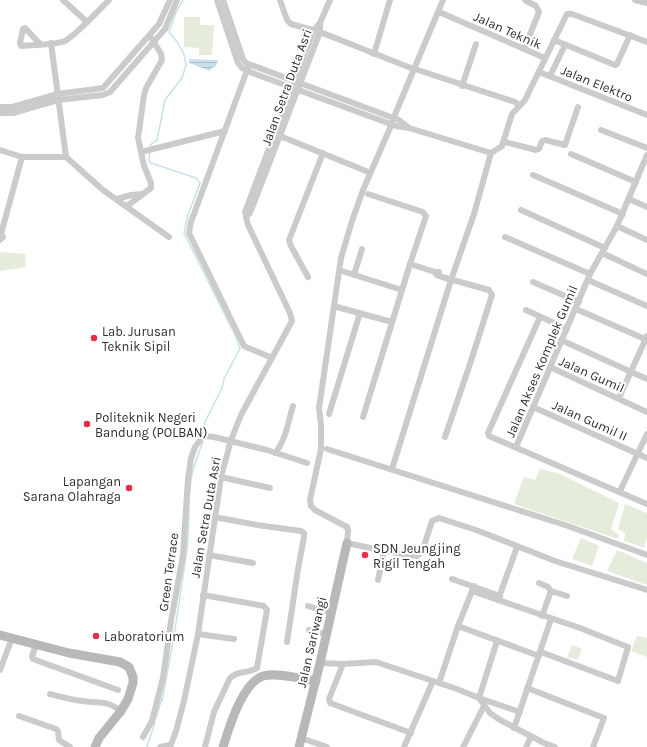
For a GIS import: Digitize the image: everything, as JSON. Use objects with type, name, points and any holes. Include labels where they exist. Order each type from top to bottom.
[{"type":"street","points":[[63,0],[87,22]]},
{"type":"street","points":[[40,44],[68,39],[109,0]]},
{"type":"street","points":[[152,39],[170,0]]},
{"type":"street","points":[[0,108],[12,107],[103,88],[152,39],[165,29],[177,0]]},
{"type":"street","points":[[217,0],[238,63],[381,117],[399,120],[409,128],[491,153],[499,149],[504,142],[512,114],[525,100],[566,15],[569,13],[647,42]]},
{"type":"street","points":[[223,0],[243,59],[248,68],[191,222],[189,233],[244,346],[272,358]]},
{"type":"street","points":[[280,0],[287,20],[291,24],[317,31],[411,68]]},
{"type":"street","name":"Jalan Setra Duta Asri","points":[[160,747],[170,746],[176,731],[184,701],[198,634],[220,477],[231,440],[241,415],[291,323],[292,318],[248,225],[246,217],[250,213],[271,149],[330,0]]},
{"type":"street","points":[[374,54],[390,0]]},
{"type":"street","points":[[443,0],[363,190],[341,258],[320,408],[322,425],[321,449],[309,502],[310,506],[347,527],[347,543],[384,552],[414,556],[421,554],[431,523],[439,518],[476,530],[555,561],[647,590]]},
{"type":"street","points":[[524,49],[538,12],[536,6],[525,0]]},
{"type":"street","points":[[635,0],[647,3]]},
{"type":"street","name":"Jalan Teknik","points":[[439,12],[545,58]]},
{"type":"street","points":[[554,40],[616,64],[630,35]]},
{"type":"street","points":[[126,206],[151,188],[151,183],[144,166],[138,138],[146,88],[162,60],[162,54],[152,39]]},
{"type":"street","points":[[51,43],[66,158]]},
{"type":"street","points":[[462,86],[476,44]]},
{"type":"street","points":[[550,76],[565,45]]},
{"type":"street","points":[[418,70],[462,86],[515,102],[520,106]]},
{"type":"street","name":"Jalan Elektro","points":[[539,72],[647,114]]},
{"type":"street","points":[[0,113],[13,113],[58,97]]},
{"type":"street","points":[[504,142],[536,150],[542,141],[545,140],[565,145],[578,107]]},
{"type":"street","name":"Jalan Setra Duta Asri","points":[[271,149],[280,136],[282,121]]},
{"type":"street","points":[[602,130],[647,148]]},
{"type":"street","points":[[141,152],[225,131]]},
{"type":"street","points":[[280,136],[366,171]]},
{"type":"street","points":[[0,150],[22,157],[66,158],[103,190],[169,237]]},
{"type":"street","points":[[308,277],[289,240],[323,153]]},
{"type":"street","points":[[392,470],[452,278],[474,214],[491,153]]},
{"type":"street","points":[[571,154],[636,182]]},
{"type":"street","name":"Jalan Akses Komplek Gumil","points":[[647,155],[645,165],[636,182],[623,214],[589,277],[516,447],[647,504]]},
{"type":"street","points":[[0,236],[22,157]]},
{"type":"street","points":[[533,175],[623,214]]},
{"type":"street","points":[[117,200],[131,195],[144,194]]},
{"type":"street","points":[[362,417],[426,216],[425,214],[368,194]]},
{"type":"street","points":[[629,199],[647,207]]},
{"type":"street","points":[[521,210],[647,274]]},
{"type":"street","points":[[617,226],[647,240]]},
{"type":"street","points":[[505,237],[647,306]]},
{"type":"street","points":[[354,275],[362,249]]},
{"type":"street","points":[[410,264],[439,272],[469,285],[489,290],[492,295],[445,437]]},
{"type":"street","points":[[342,272],[402,290]]},
{"type":"street","points":[[533,282],[579,302]]},
{"type":"street","points":[[337,307],[392,322]]},
{"type":"street","points":[[576,309],[646,337],[619,398]]},
{"type":"street","points":[[526,310],[567,329]]},
{"type":"street","points":[[329,414],[360,313]]},
{"type":"street","points":[[516,447],[492,438],[488,433],[540,317]]},
{"type":"street","points":[[562,340],[647,379]]},
{"type":"street","name":"Jalan Gumil","points":[[550,367],[647,412]]},
{"type":"street","points":[[275,453],[285,436],[293,406]]},
{"type":"street","name":"Jalan Gumil II","points":[[533,407],[647,458]]},
{"type":"street","points":[[620,491],[647,434]]},
{"type":"street","name":"Green Terrace","points":[[142,737],[152,721],[163,678],[171,621],[184,555],[188,479],[194,447],[206,436],[231,440]]},
{"type":"street","points":[[231,440],[307,463]]},
{"type":"street","points":[[327,449],[568,526],[647,555]]},
{"type":"street","points":[[220,477],[270,488]]},
{"type":"street","points":[[214,517],[301,531],[304,533],[287,642]]},
{"type":"street","name":"Jalan Sariwangi","points":[[299,747],[316,681],[330,613],[347,543]]},
{"type":"street","points":[[499,598],[517,547]]},
{"type":"street","points":[[378,580],[384,552]]},
{"type":"street","points":[[209,556],[253,563]]},
{"type":"street","points":[[452,578],[473,589],[628,647],[618,681],[497,641],[458,626]]},
{"type":"street","points":[[539,583],[548,586],[551,591],[567,596]]},
{"type":"street","points":[[404,747],[436,682],[473,589]]},
{"type":"street","points":[[542,616],[551,591]]},
{"type":"street","points":[[203,596],[264,606],[267,610],[257,668],[254,670],[240,672],[230,678],[214,712],[205,747]]},
{"type":"street","points":[[308,606],[330,613]]},
{"type":"street","points":[[514,728],[551,619]]},
{"type":"street","points":[[309,630],[326,634]]},
{"type":"street","points":[[198,634],[234,639]]},
{"type":"street","points":[[0,635],[69,653],[120,662],[129,667],[133,677],[133,683],[128,699],[121,711],[99,738],[94,747]]},
{"type":"street","points":[[0,670],[12,638]]},
{"type":"street","points":[[497,641],[479,698],[490,712],[514,728],[555,747]]},
{"type":"street","points":[[36,644],[32,657],[33,659],[118,690]]},
{"type":"street","points":[[320,663],[343,664],[376,662],[520,712]]},
{"type":"street","points":[[343,664],[329,699],[330,703],[411,733]]},
{"type":"street","points":[[223,747],[238,704],[256,680],[263,676],[278,675],[316,681]]},
{"type":"street","points":[[527,688],[604,718],[593,747]]},
{"type":"street","points":[[50,694],[65,699],[83,702],[105,702],[113,705],[121,711]]},
{"type":"street","points":[[463,747],[484,706]]},
{"type":"street","points":[[19,716],[56,729],[58,731],[59,740],[70,747]]},
{"type":"street","points":[[526,747],[531,737]]},
{"type":"street","points":[[301,738],[326,747]]},
{"type":"green space","points":[[184,17],[200,17],[200,25],[214,25],[212,55],[199,55],[199,48],[184,47]]},
{"type":"green space","points":[[0,252],[25,254],[26,267],[0,271]]},
{"type":"green space","points":[[540,469],[558,473],[619,503],[611,529],[619,535],[618,539],[514,504],[524,477],[535,480]]},
{"type":"green space","points":[[625,504],[647,513],[647,538],[644,548],[624,541],[625,533],[618,529]]},
{"type":"green space","points":[[581,538],[599,546],[592,566],[572,559]]},
{"type":"green space","points":[[617,550],[647,563],[647,585],[607,571]]},
{"type":"green space","points":[[637,636],[647,638],[647,657],[631,651]]},
{"type":"green space","points":[[572,645],[582,649],[577,660],[567,657]]},
{"type":"water","points":[[189,59],[218,60],[216,66],[210,71],[189,63]]},
{"type":"waterway","points":[[150,148],[150,145],[157,140],[165,100],[182,78],[186,65],[184,54],[178,43],[169,32],[176,12],[183,0]]},
{"type":"waterway","points":[[150,152],[149,161],[151,163],[196,178],[200,183],[188,215],[184,233],[240,348],[224,379],[222,388],[205,422],[202,436]]},
{"type":"waterway","points":[[156,718],[162,698],[162,701],[174,636],[187,550],[190,483],[203,441]]},
{"type":"waterway","points":[[147,747],[155,722]]},
{"type":"place","name":"Lab. Jurusan Teknik Sipil","points":[[94,338]]},
{"type":"place","name":"Politeknik Negeri Bandung (POLBAN)","points":[[87,424]]},
{"type":"place","name":"Lapangan Sarana Olahraga","points":[[129,488]]},
{"type":"place","name":"SDN Jeungjing Rigil Tengah","points":[[365,555]]},
{"type":"place","name":"Laboratorium","points":[[96,636]]}]
